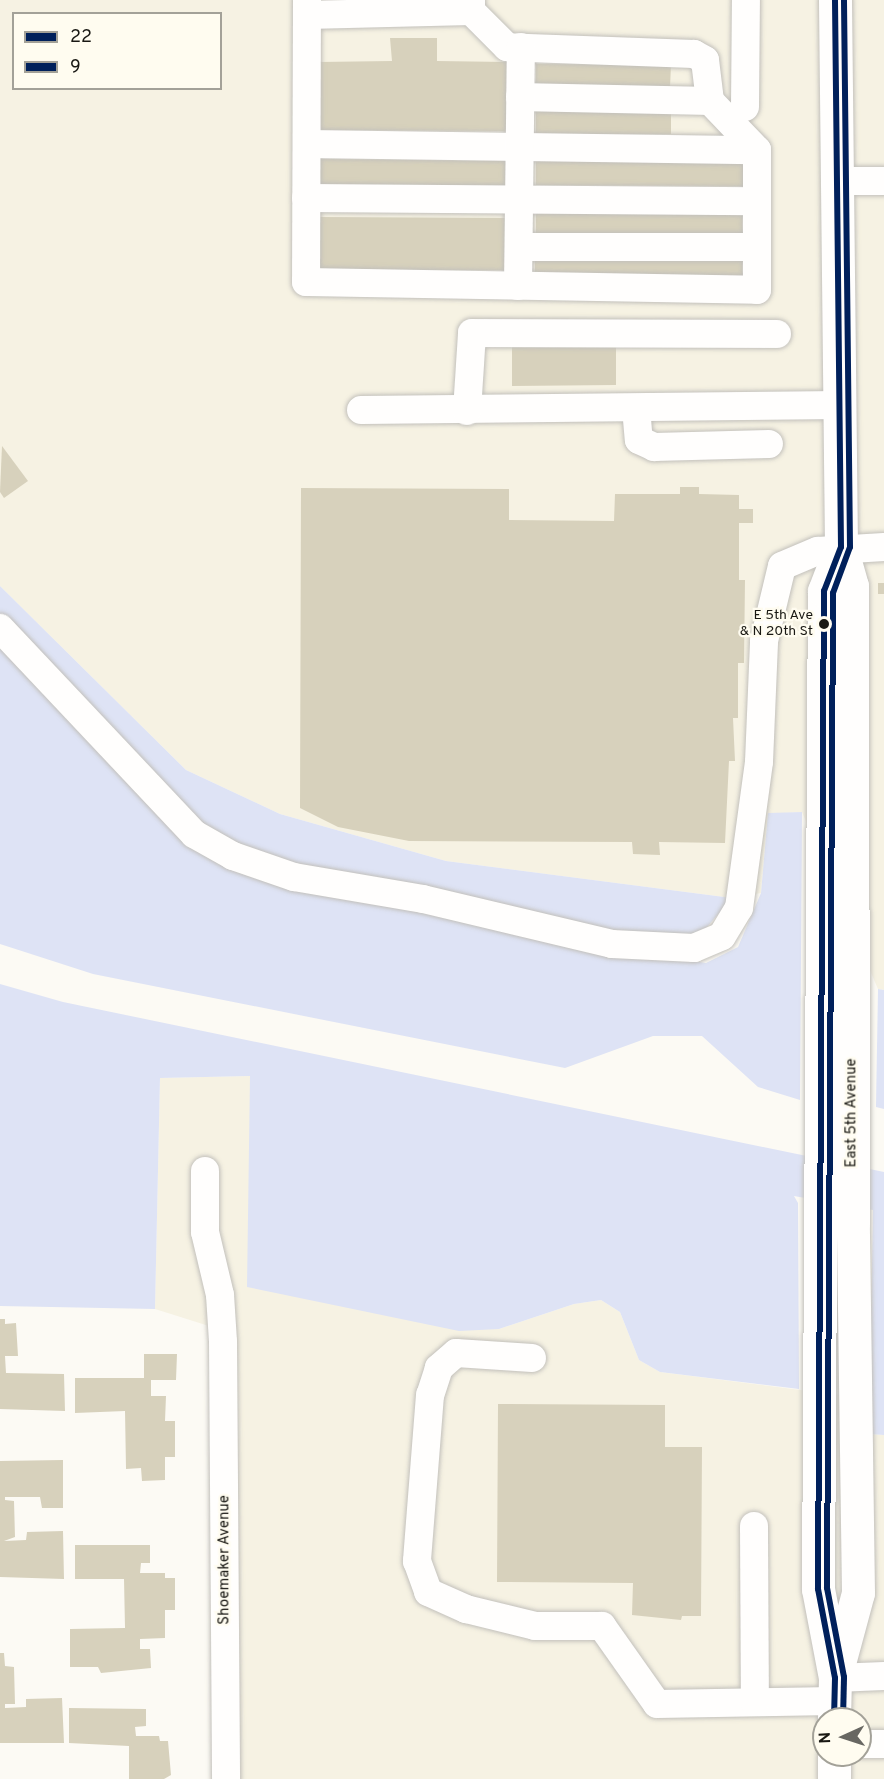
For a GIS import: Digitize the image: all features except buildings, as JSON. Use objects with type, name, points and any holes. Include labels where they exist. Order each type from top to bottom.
[{"type":"main road","name":"East 5th Avenue","points":[[835,0],[841,547],[852,586],[853,1223],[858,1593],[835,1699]]},
{"type":"street","points":[[745,107],[746,0]]},
{"type":"street","points":[[471,5],[507,47],[694,54],[705,60],[710,101],[757,150],[757,290],[306,282],[307,8],[471,5]]},
{"type":"street","points":[[518,286],[520,47]]},
{"type":"street","points":[[520,96],[710,101]]},
{"type":"street","points":[[307,144],[757,150]]},
{"type":"street","points":[[838,181],[884,181]]},
{"type":"street","points":[[306,198],[519,197],[757,201]]},
{"type":"street","points":[[519,247],[757,247]]},
{"type":"street","points":[[468,411],[472,333],[777,334]]},
{"type":"street","points":[[362,410],[468,411],[840,405]]},
{"type":"street","points":[[636,408],[639,440],[654,447],[769,444]]},
{"type":"street","points":[[0,627],[194,834],[233,856],[294,877],[423,899],[600,941],[694,948],[722,936],[739,908],[748,862],[759,762],[764,641],[782,566],[818,551],[841,547],[884,547]]},
{"type":"street","name":"Shoemaker Avenue","points":[[205,1172],[205,1232],[220,1295],[223,1342],[226,1779]]},
{"type":"street","points":[[532,1358],[456,1353],[439,1368],[430,1395],[417,1561],[421,1582],[428,1592],[466,1609],[535,1626],[602,1626],[657,1704],[835,1699],[884,1676]]},
{"type":"street","points":[[754,1526],[755,1702]]},
{"type":"shaded area","points":[[0,0],[884,0],[884,990],[878,989],[802,812],[768,814],[761,893],[732,898],[446,861],[280,814],[186,770],[0,586]]},
{"type":"shaded area","points":[[0,586],[186,770],[280,814],[446,861],[732,898],[701,934],[574,943],[706,963],[738,947],[761,893],[768,813],[802,812],[800,1100],[758,1087],[702,1036],[653,1036],[565,1068],[93,974],[0,944]]},
{"type":"shaded area","points":[[0,984],[63,1002],[884,1172],[884,1435],[869,1434],[873,1210],[794,1196],[798,1203],[799,1389],[660,1372],[639,1360],[620,1312],[601,1300],[574,1304],[499,1329],[459,1331],[247,1287],[250,1076],[160,1078],[155,1309],[0,1306]]},
{"type":"shaded area","points":[[878,989],[884,990],[884,1109],[876,1107]]},
{"type":"shaded area","points":[[251,1076],[499,1329],[574,1304],[601,1300],[620,1312],[639,1360],[660,1372],[870,1399],[869,1434],[884,1435],[884,1779],[225,1779],[209,1326],[155,1309],[160,1078]]},
{"type":"transit line","name":"22","points":[[834,1707],[835,1678],[818,1589],[824,591],[841,547],[835,0]]},
{"type":"transit line","name":"9","points":[[843,1707],[844,1677],[827,1588],[833,593],[850,547],[844,0]]},
{"type":"place","name":"E 5th Ave & N 20th St","points":[[824,624]]}]
